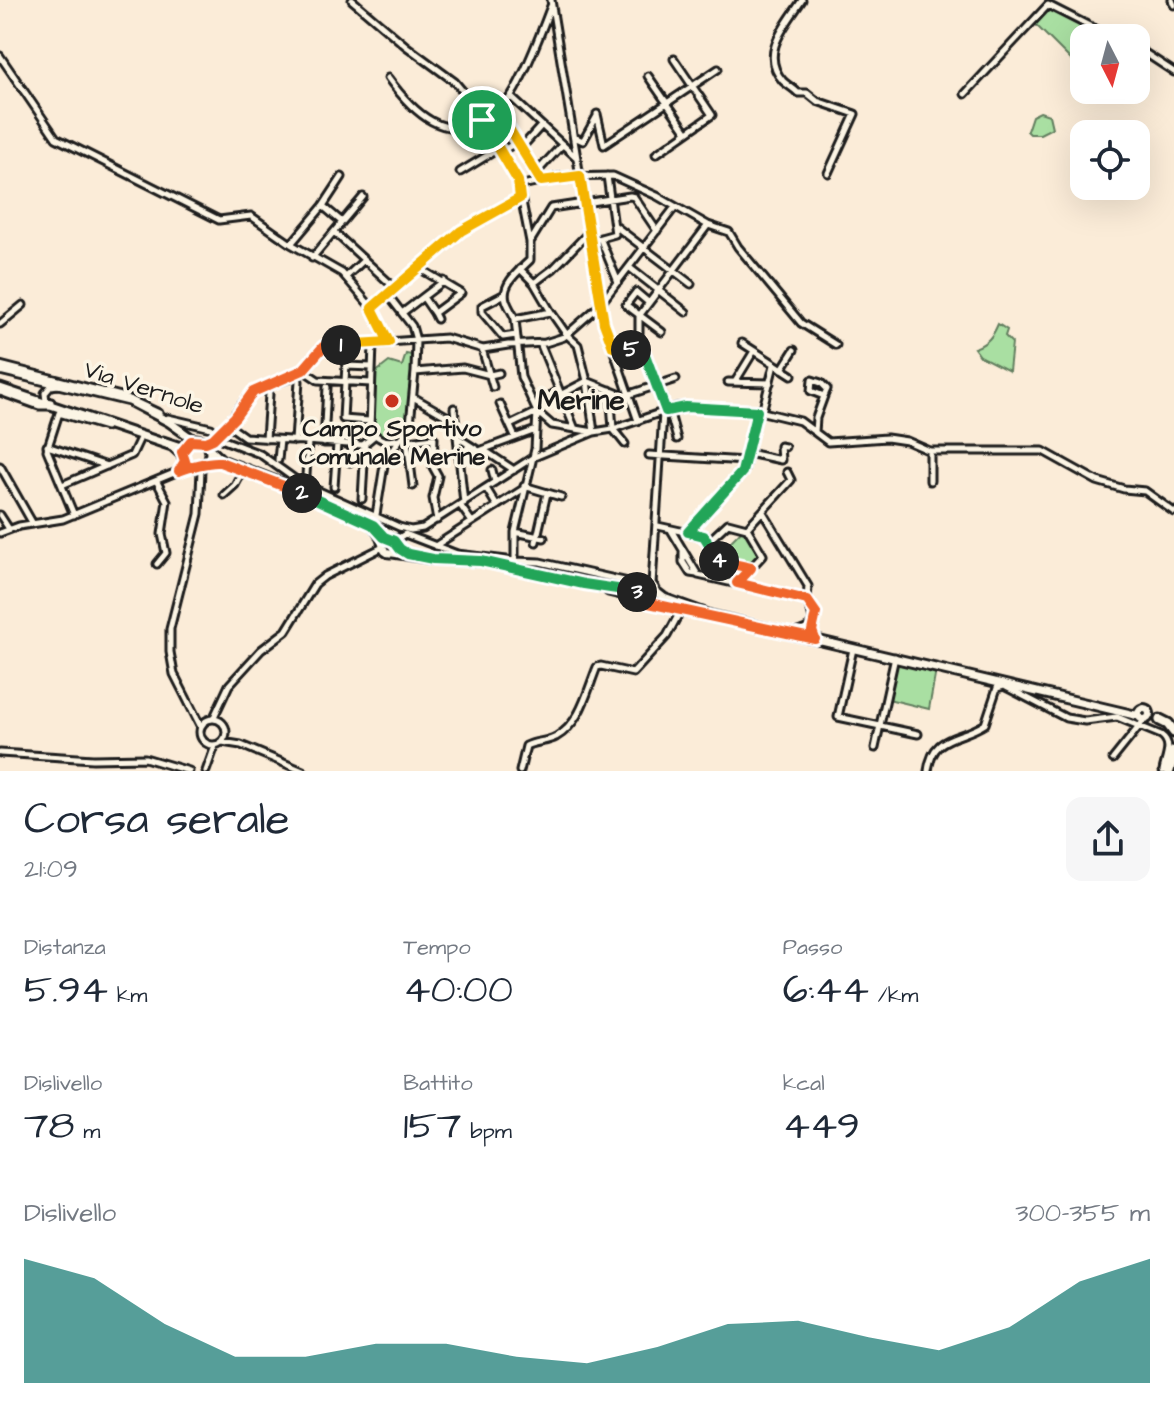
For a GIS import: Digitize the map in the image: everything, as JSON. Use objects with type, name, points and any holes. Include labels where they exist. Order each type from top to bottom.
[{"type":"highway","points":[[1160,720],[1174,732]]},
{"type":"highway","points":[[1166,771],[1174,751]]},
{"type":"main road","points":[[0,367],[140,406],[194,440],[217,437]]},
{"type":"main road","points":[[0,390],[163,443],[177,449],[187,460],[228,464],[245,473],[335,502],[359,513],[389,546],[408,554],[433,559],[481,561],[584,584],[647,592],[711,615],[774,631],[810,634],[853,648],[1005,685],[1174,722]]},
{"type":"main road","points":[[206,464],[217,437]]},
{"type":"main road","points":[[217,437],[218,458],[245,473]]},
{"type":"main road","points":[[187,460],[194,440]]},
{"type":"main road","points":[[1143,717],[1174,722]]},
{"type":"street","points":[[352,0],[455,82],[474,105],[518,186],[530,242],[530,258],[512,279],[505,294],[482,306],[482,312],[503,337],[516,335]]},
{"type":"street","points":[[802,0],[776,40],[775,62],[781,79],[798,93],[807,93],[817,101],[855,114],[828,173]]},
{"type":"street","points":[[388,78],[423,118],[456,129],[466,129],[511,97],[551,2]]},
{"type":"street","points":[[551,2],[602,312],[638,421]]},
{"type":"street","points":[[965,94],[1048,5],[1085,24]]},
{"type":"street","points":[[0,56],[56,138],[219,220],[251,216],[346,277],[372,308],[389,342]]},
{"type":"street","points":[[1150,56],[1174,72]]},
{"type":"street","points":[[656,154],[712,115],[674,59]]},
{"type":"street","points":[[573,137],[583,141],[598,113],[604,145],[718,69]]},
{"type":"street","points":[[648,76],[687,132]]},
{"type":"street","points":[[511,97],[577,158]]},
{"type":"street","points":[[497,109],[541,181]]},
{"type":"street","points":[[460,172],[499,150],[519,145],[541,126]]},
{"type":"street","points":[[536,173],[562,145]]},
{"type":"street","points":[[518,186],[580,176],[607,176],[628,182],[708,225],[729,232],[801,323],[836,345]]},
{"type":"street","points":[[607,176],[615,234]]},
{"type":"street","points":[[291,244],[323,206],[342,177]]},
{"type":"street","points":[[530,242],[551,208],[633,196],[657,231]]},
{"type":"street","points":[[312,258],[363,197]]},
{"type":"street","points":[[372,308],[461,231],[520,198]]},
{"type":"street","points":[[323,206],[342,222]]},
{"type":"street","points":[[217,437],[253,392],[303,370],[323,347],[450,338],[482,349],[540,343],[567,335],[618,283],[675,207]]},
{"type":"street","points":[[614,225],[691,284]]},
{"type":"street","points":[[677,439],[637,331],[640,315],[708,225]]},
{"type":"street","points":[[580,242],[624,231]]},
{"type":"street","points":[[334,232],[395,288]]},
{"type":"street","points":[[534,283],[554,268],[589,232]]},
{"type":"street","points":[[600,238],[618,283]]},
{"type":"street","points":[[346,277],[364,260]]},
{"type":"street","points":[[419,268],[461,293],[436,316],[423,297]]},
{"type":"street","points":[[630,268],[686,312]]},
{"type":"street","points":[[520,269],[534,283],[567,335],[578,345],[594,432]]},
{"type":"street","points":[[402,313],[444,281]]},
{"type":"street","points":[[649,303],[636,292],[626,305],[662,332]]},
{"type":"street","points":[[505,294],[515,319],[521,377],[536,410],[552,425],[594,432],[686,407],[760,411],[800,421],[828,442],[866,437],[897,438],[930,451],[1043,451],[1097,481],[1145,491],[1174,512]]},
{"type":"street","points":[[376,515],[385,459],[404,439],[410,424],[415,372],[416,340],[412,326],[388,295]]},
{"type":"street","points":[[0,324],[23,305]]},
{"type":"street","points":[[515,319],[551,312]]},
{"type":"street","points":[[589,313],[602,312]]},
{"type":"street","points":[[540,343],[575,430]]},
{"type":"street","points":[[742,343],[792,375]]},
{"type":"street","points":[[373,344],[369,421],[375,435],[385,441],[434,438],[433,467],[438,476],[433,495],[437,520]]},
{"type":"street","points":[[347,345],[343,419],[369,421]]},
{"type":"street","points":[[613,347],[644,352]]},
{"type":"street","points":[[482,349],[493,387]]},
{"type":"street","points":[[782,369],[794,350]]},
{"type":"street","points":[[754,351],[731,382],[770,383]]},
{"type":"street","points":[[688,532],[742,472],[774,365]]},
{"type":"street","points":[[346,366],[372,367]]},
{"type":"street","name":"Via Vernole","points":[[0,367],[125,397],[172,420],[208,427],[217,437],[260,454],[299,482],[411,530],[423,528],[437,520],[533,457],[594,432]]},
{"type":"street","points":[[415,372],[463,368],[490,375],[499,373]]},
{"type":"street","points":[[303,370],[315,379],[371,383]]},
{"type":"street","points":[[510,425],[559,392],[587,381],[624,396],[676,379]]},
{"type":"street","points":[[295,441],[299,381]]},
{"type":"street","points":[[86,390],[56,385],[47,389],[44,397],[46,401],[181,444],[187,460],[201,480]]},
{"type":"street","points":[[324,443],[327,387]]},
{"type":"street","points":[[610,390],[613,429],[625,444]]},
{"type":"street","points":[[266,439],[269,394]]},
{"type":"street","points":[[818,435],[816,418],[824,396]]},
{"type":"street","points":[[413,397],[455,421]]},
{"type":"street","points":[[500,404],[515,437]]},
{"type":"street","points":[[454,408],[462,504],[472,522]]},
{"type":"street","points":[[515,561],[515,532],[533,457],[536,410]]},
{"type":"street","points":[[647,592],[657,526],[666,411]]},
{"type":"street","points":[[74,515],[47,446],[59,413],[172,448],[187,460]]},
{"type":"street","points":[[457,436],[477,451],[536,430]]},
{"type":"street","points":[[217,437],[352,445],[365,444],[375,435]]},
{"type":"street","points":[[62,485],[135,453],[140,438]]},
{"type":"street","points":[[404,439],[413,486]]},
{"type":"street","points":[[278,460],[280,440]]},
{"type":"street","points":[[306,476],[308,442]]},
{"type":"street","points":[[334,487],[337,444]]},
{"type":"street","points":[[362,499],[365,444]]},
{"type":"street","points":[[350,462],[352,445]]},
{"type":"street","points":[[460,463],[469,445]]},
{"type":"street","points":[[47,446],[107,466]]},
{"type":"street","points":[[748,453],[781,460],[780,446],[785,447]]},
{"type":"street","points":[[484,450],[514,470]]},
{"type":"street","points":[[930,451],[930,481]]},
{"type":"street","points":[[649,455],[746,461]]},
{"type":"street","points":[[0,533],[74,515],[157,482],[179,471],[187,460]]},
{"type":"street","points":[[201,727],[174,674],[170,629],[199,514],[201,480],[206,464]]},
{"type":"street","points":[[0,466],[33,524]]},
{"type":"street","points":[[492,470],[495,482]]},
{"type":"street","points":[[747,528],[791,480],[787,472]]},
{"type":"street","points":[[224,495],[245,473]]},
{"type":"street","points":[[157,482],[167,501],[162,534],[166,553],[157,564]]},
{"type":"street","points":[[486,488],[497,506]]},
{"type":"street","points":[[435,546],[524,488],[561,497]]},
{"type":"street","points":[[515,532],[539,538],[547,493]]},
{"type":"street","points":[[763,512],[808,586],[808,601],[816,613],[810,634]]},
{"type":"street","points":[[0,515],[9,529]]},
{"type":"street","points":[[657,526],[712,538],[728,523],[747,528],[763,555],[737,583]]},
{"type":"street","points":[[670,529],[698,575],[808,601]]},
{"type":"street","points":[[206,771],[208,749],[199,732],[201,727],[213,720],[229,685],[261,650],[286,631],[315,584],[325,576],[389,546],[401,535],[457,554],[540,562],[647,592],[681,610],[774,631]]},
{"type":"street","points":[[704,536],[718,560],[751,568]]},
{"type":"street","points":[[482,565],[647,592]]},
{"type":"street","points":[[520,771],[526,746],[556,737],[574,721],[597,667],[634,673],[667,636],[681,610]]},
{"type":"street","points":[[853,648],[838,717],[918,734]]},
{"type":"street","points":[[875,748],[895,657]]},
{"type":"street","points":[[928,771],[931,756],[942,741],[964,736],[985,724],[997,688],[1005,685],[1063,717],[1085,721],[1143,717],[1168,741],[1166,771]]},
{"type":"street","points":[[191,709],[213,720],[241,745],[303,771]]},
{"type":"street","points":[[1113,759],[1143,717]]},
{"type":"street","points":[[208,759],[226,732]]},
{"type":"street","points":[[204,743],[241,745]]},
{"type":"street","points":[[0,753],[93,759],[145,758],[189,771]]},
{"type":"green space","points":[[1051,8],[1083,24],[1070,24],[1070,59],[1033,22]]},
{"type":"green space","points":[[1040,112],[1049,115],[1052,128],[1040,134],[1030,134],[1027,131],[1032,116]]},
{"type":"green space","points":[[998,324],[1007,330],[1005,336],[1012,343],[1009,371],[980,356],[974,348],[989,339]]},
{"type":"green space","name":"Campo Sportivo Comunale Merine","points":[[406,354],[412,355],[409,422],[400,436],[387,438],[379,435],[372,418],[375,373],[389,362],[402,366]]},
{"type":"green space","points":[[742,530],[747,531],[761,554],[749,566],[720,559],[717,555]]},
{"type":"green space","points":[[896,660],[936,670],[929,709],[888,699]]},
{"type":"place","name":"Campo Sportivo Comunale Merine","points":[[392,401]]},
{"type":"district","name":"Merine","points":[[581,399]]},
{"type":"route","points":[[497,109],[541,181],[580,176],[604,323],[613,347],[644,352],[666,411],[686,407],[757,411],[744,469],[688,532],[704,536],[718,560],[751,568],[737,583],[807,600],[816,613],[812,631],[815,639],[649,603],[649,598],[637,592],[584,584],[481,561],[422,558],[408,554],[373,525],[342,509],[228,464],[213,462],[179,471],[185,463],[182,452],[188,442],[213,439],[235,417],[253,392],[303,370],[323,347],[389,342],[372,308],[461,231],[520,198],[518,181],[482,120],[497,109]]}]
